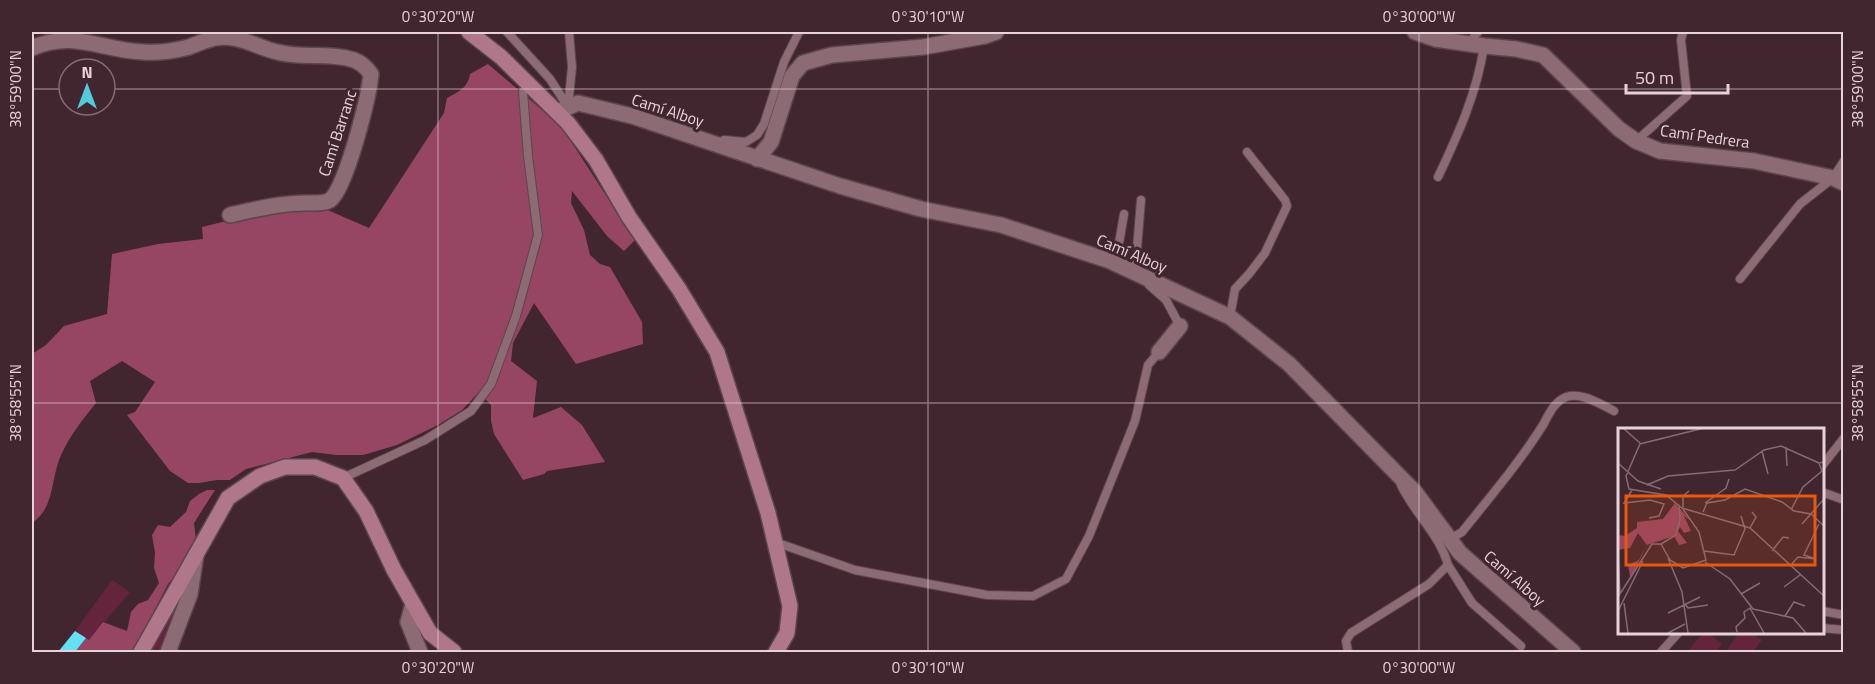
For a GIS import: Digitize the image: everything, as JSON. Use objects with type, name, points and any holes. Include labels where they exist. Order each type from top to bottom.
[{"type":"main road","points":[[469,32],[563,110],[568,123],[596,160],[717,352],[775,542],[790,606],[787,633],[780,651]]},
{"type":"main road","points":[[141,652],[228,498],[260,476],[285,467],[315,467],[343,478],[366,511],[394,570],[430,633],[454,652]]},
{"type":"street","points":[[758,159],[771,142],[792,76],[803,63],[832,55],[923,47],[996,32]]},
{"type":"street","name":"Camí Pedrera","points":[[1415,32],[1435,39],[1477,40],[1543,55],[1619,129],[1636,141],[1660,151],[1754,161],[1838,181]]},
{"type":"street","name":"Camí Barranc","points":[[32,48],[59,39],[84,41],[99,46],[143,52],[167,52],[215,38],[233,38],[276,52],[305,57],[338,57],[366,66],[371,74],[369,91],[357,137],[347,168],[330,201],[272,205],[230,215]]},
{"type":"street","name":"Camí Alboy","points":[[563,110],[578,103],[632,116],[840,186],[921,209],[1002,225],[1110,261],[1230,317],[1289,364],[1416,492],[1460,553],[1573,652]]},
{"type":"street","points":[[1159,352],[1180,326]]},
{"type":"street","points":[[168,652],[190,594],[197,552]]},
{"type":"street","points":[[413,604],[408,622],[420,652]]},
{"type":"lane","points":[[507,32],[550,79],[563,110]]},
{"type":"lane","points":[[563,110],[572,67],[570,32]]},
{"type":"lane","points":[[679,132],[733,142],[746,142],[757,135],[765,124],[784,62],[798,33],[808,32]]},
{"type":"lane","points":[[1636,141],[1687,96],[1681,40],[1683,32]]},
{"type":"lane","points":[[1438,177],[1462,127],[1480,70],[1477,40]]},
{"type":"lane","points":[[343,478],[425,440],[471,411],[491,384],[516,316],[538,235],[523,92],[529,84]]},
{"type":"lane","points":[[1230,317],[1235,289],[1265,253],[1287,206],[1285,200],[1247,152]]},
{"type":"lane","points":[[1740,279],[1800,204],[1838,181],[1844,162]]},
{"type":"lane","points":[[1141,200],[1135,273],[1167,300],[1180,326]]},
{"type":"lane","points":[[1110,261],[1118,249],[1124,214]]},
{"type":"lane","points":[[775,542],[855,570],[987,595],[1033,596],[1066,579],[1089,536],[1135,421],[1148,365],[1159,352]]},
{"type":"lane","points":[[1450,539],[1462,532],[1521,459],[1555,404],[1576,396],[1592,400],[1614,411]]},
{"type":"lane","points":[[1824,463],[1844,438]]},
{"type":"lane","points":[[1394,470],[1407,498],[1444,550],[1448,566],[1472,603],[1521,646]]},
{"type":"lane","points":[[1824,493],[1844,500]]},
{"type":"lane","points":[[1348,652],[1346,641],[1351,633],[1429,584],[1448,566]]},
{"type":"lane","points":[[1824,611],[1844,615]]},
{"type":"lane","points":[[1824,628],[1844,630]]},
{"type":"lane","points":[[1661,652],[1678,633]]},
{"type":"shaded area","points":[[488,64],[561,126],[635,240],[624,251],[607,236],[572,191],[571,203],[584,230],[590,255],[600,264],[610,267],[642,322],[643,344],[576,364],[534,303],[513,343],[511,361],[537,381],[533,418],[561,407],[582,425],[605,462],[547,471],[523,480],[494,434],[491,405],[479,392],[462,410],[438,425],[397,445],[363,455],[312,452],[246,469],[230,480],[188,483],[170,471],[127,415],[135,412],[155,382],[122,361],[90,381],[96,403],[66,446],[58,462],[49,500],[40,516],[32,523],[32,354],[46,345],[64,326],[107,314],[112,254],[158,244],[203,239],[202,227],[276,209],[323,208],[369,228],[444,113],[447,98],[465,86],[470,74]]},
{"type":"shaded area","points":[[207,490],[215,490],[194,523],[196,540],[180,570],[168,584],[133,652],[75,652],[86,638],[89,640],[103,622],[127,631],[131,612],[138,604],[148,600],[159,583],[154,568],[155,553],[152,535],[158,525],[170,527],[186,512],[190,501]]},
{"type":"shaded area","points":[[112,580],[130,592],[89,640],[75,631]]},
{"type":"shaded area","points":[[176,602],[182,603],[162,652],[150,652]]},
{"type":"shaded area","points":[[1703,633],[1708,633],[1722,644],[1716,652],[1687,652]]},
{"type":"shaded area","points":[[1739,633],[1752,633],[1762,640],[1753,652],[1725,652]]},
{"type":"building","points":[[75,631],[86,638],[75,652],[58,652]]}]
